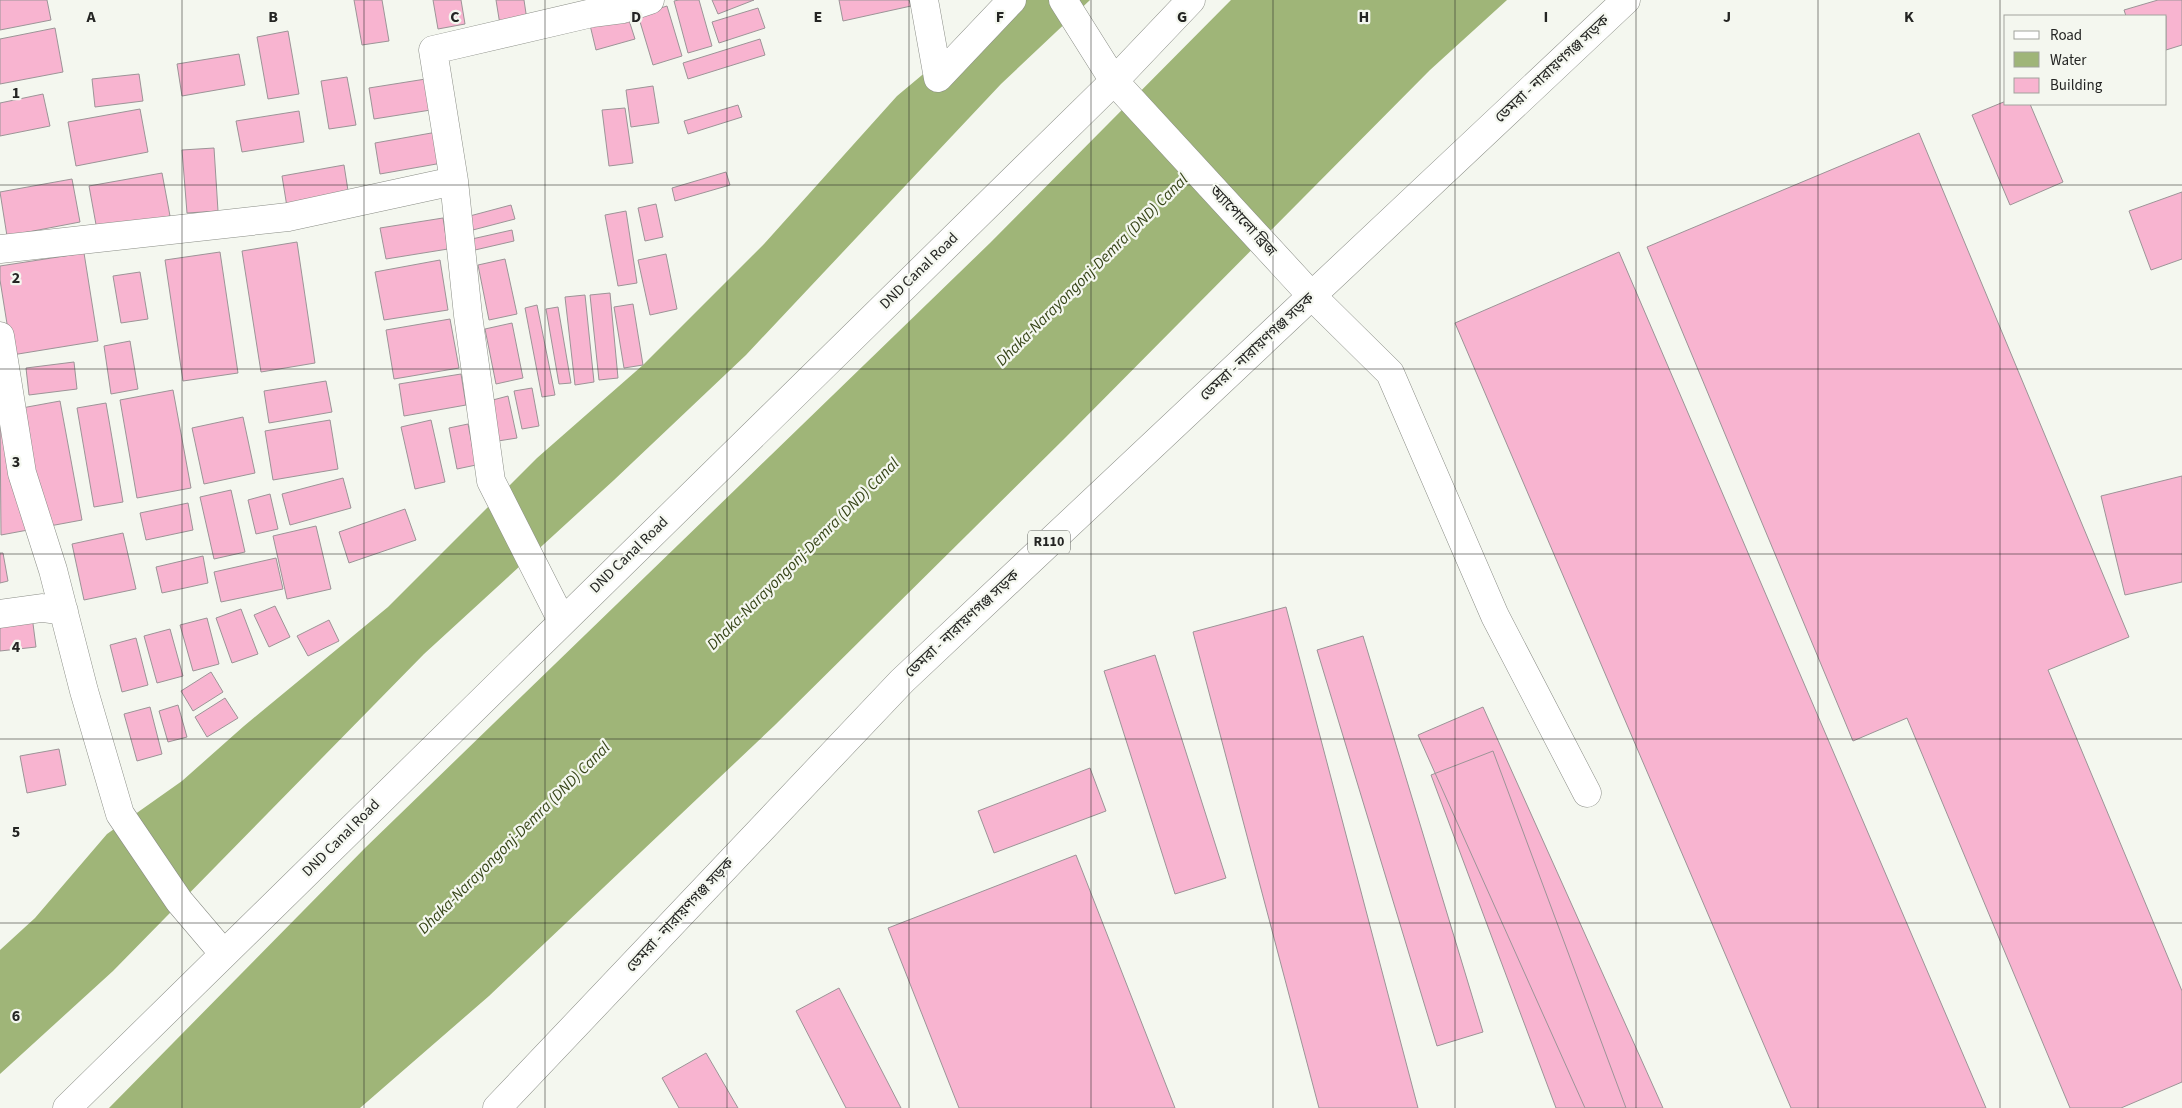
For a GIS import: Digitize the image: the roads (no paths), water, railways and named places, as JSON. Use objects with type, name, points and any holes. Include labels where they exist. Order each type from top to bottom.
[{"type":"street","points":[[562,621],[491,481],[468,315],[454,181],[433,50],[590,7],[623,9],[650,0]]},
{"type":"street","points":[[924,0],[938,78],[1012,0]]},
{"type":"street","name":"অ্যাপোলো ব্রিজ","points":[[1063,0],[1114,81],[1311,295],[1390,373],[1495,616],[1587,793]]},
{"type":"street","name":"DND Canal Road","points":[[67,1108],[1114,81],[1191,0]]},
{"type":"street","name":"ডেমরা - নারায়ণগঞ্জ সড়ক","points":[[497,1108],[902,681],[1626,0]]},
{"type":"street","points":[[0,249],[288,217],[454,181]]},
{"type":"street","points":[[0,336],[22,473],[64,611],[84,691],[120,814],[179,901],[224,954]]},
{"type":"street","points":[[0,614],[42,608],[64,611]]},
{"type":"water","points":[[1025,0],[1090,0],[1001,84],[746,355],[614,480],[424,654],[113,971],[0,1074],[0,950],[35,918],[107,834],[182,781],[244,726],[388,607],[537,458],[643,365],[764,244],[897,96],[952,50]]},
{"type":"water","name":"Dhaka-Narayongonj-Demra (DND) Canal","points":[[1231,0],[1507,0],[1430,70],[1064,439],[775,725],[489,996],[360,1108],[109,1108],[366,847],[990,243]]}]
